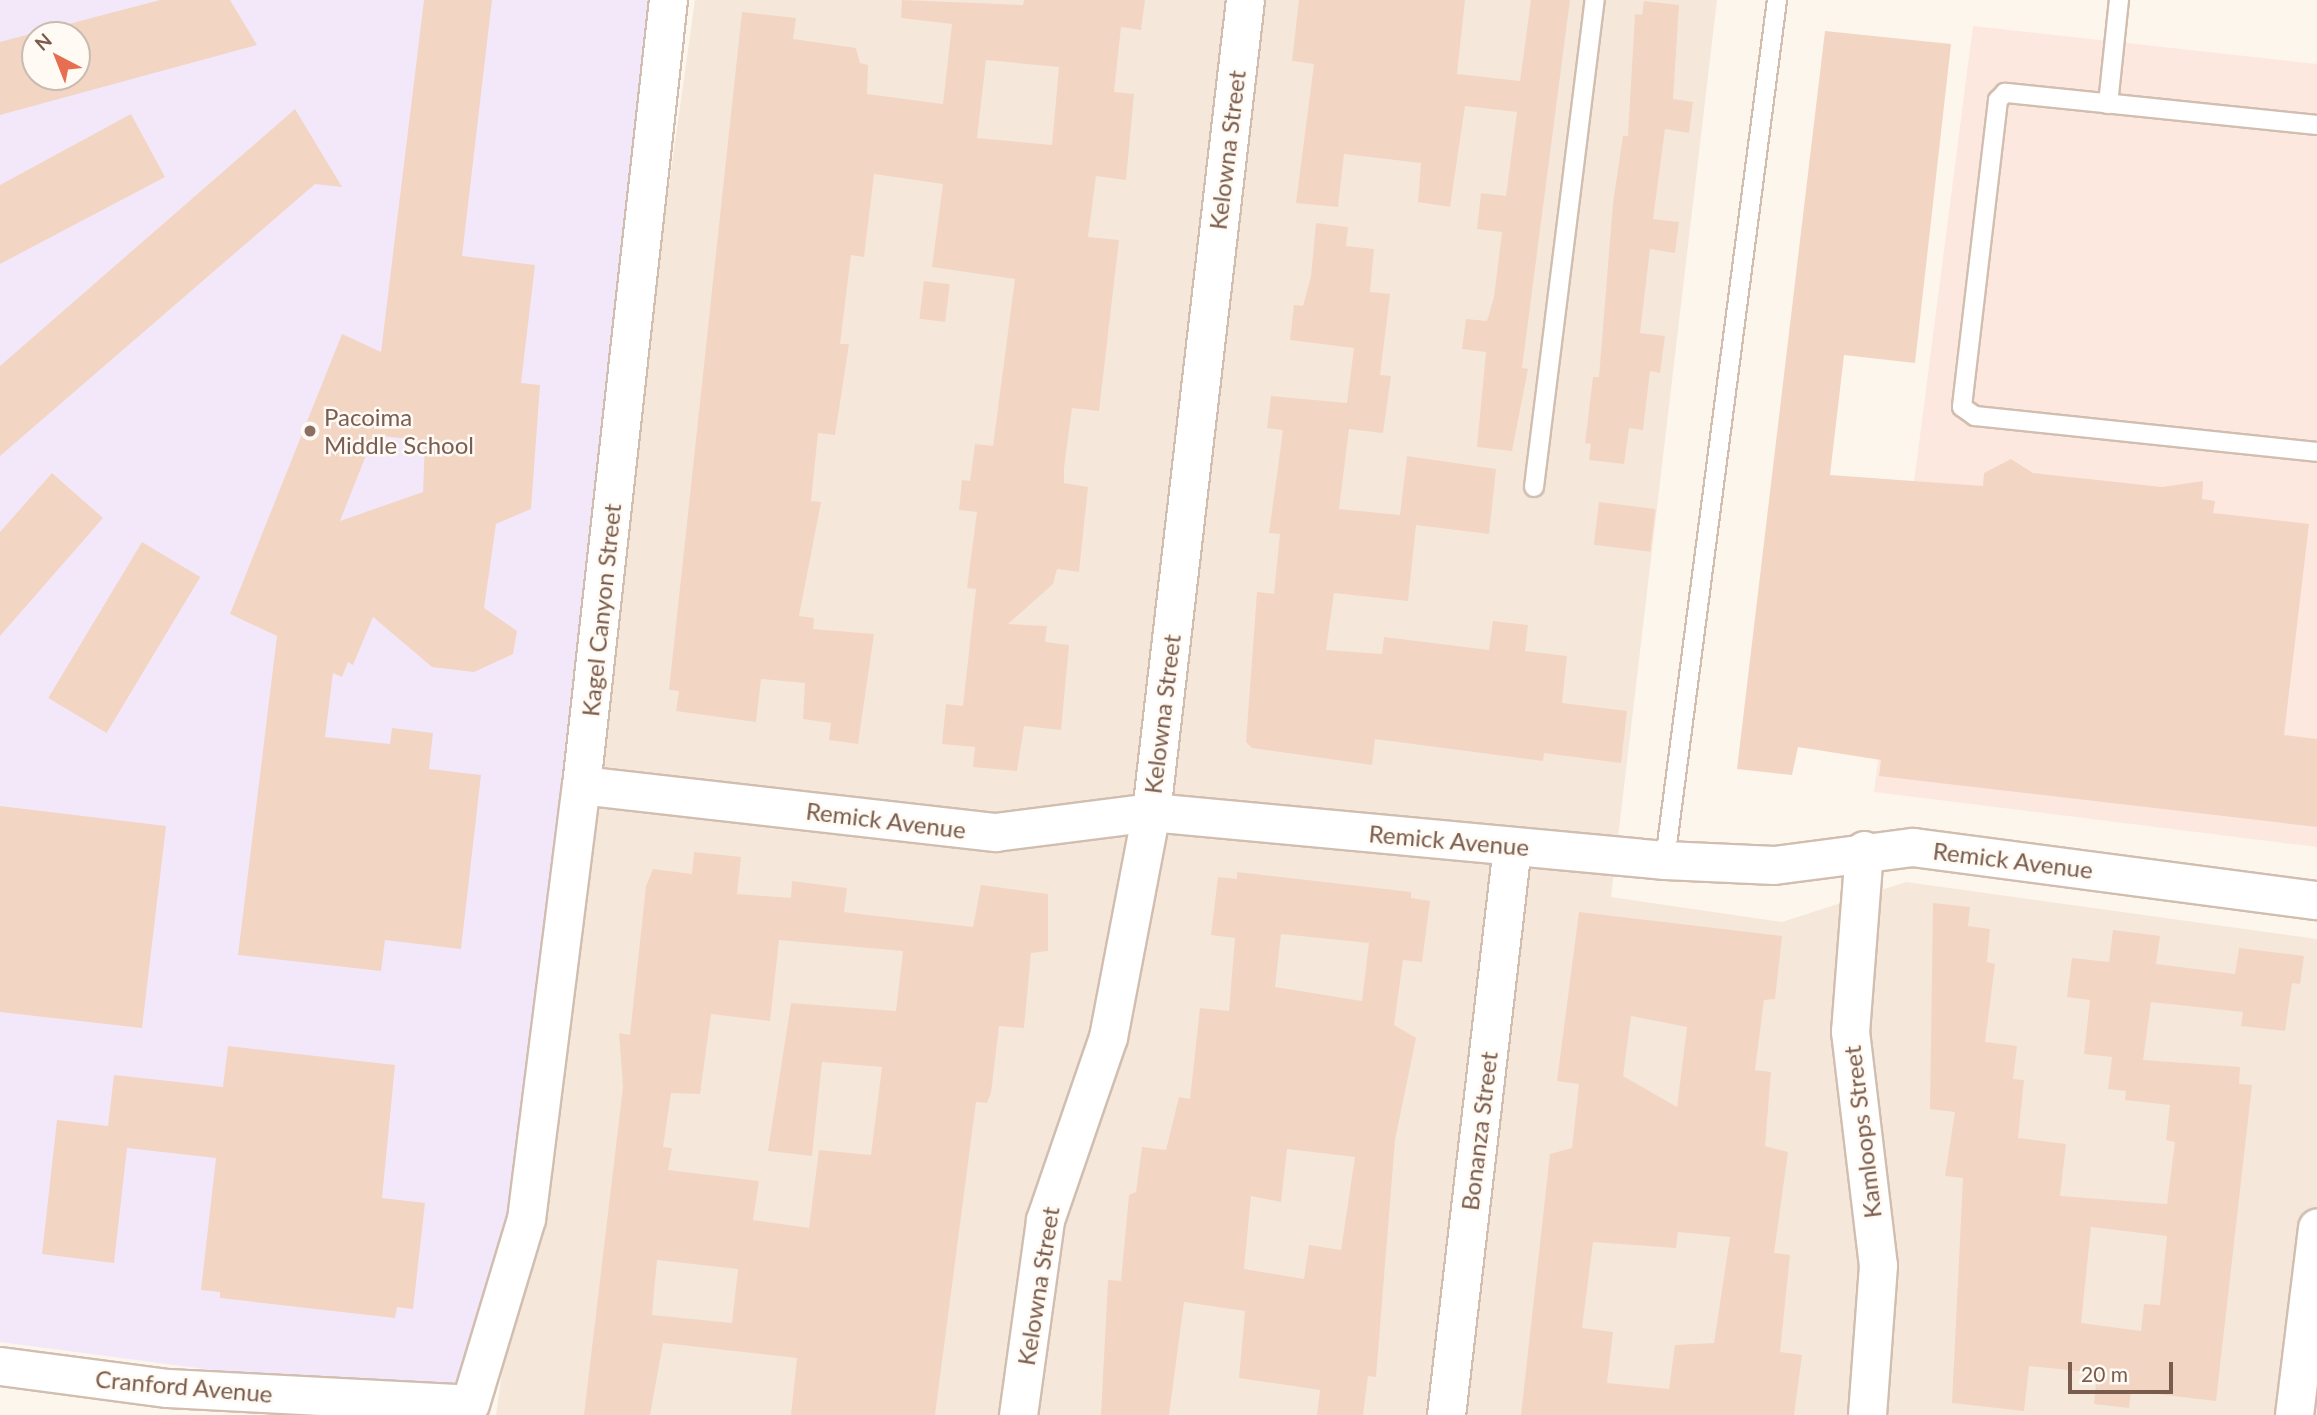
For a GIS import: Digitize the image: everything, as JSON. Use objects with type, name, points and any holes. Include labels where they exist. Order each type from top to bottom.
[{"type":"street","name":"Kagel Canyon Street","points":[[526,1220],[581,785],[668,0]]},
{"type":"street","name":"Kelowna Street","points":[[1018,1415],[1045,1220],[1108,1037],[1151,811],[1245,0]]},
{"type":"street","name":"Remick Avenue","points":[[581,785],[995,832],[1151,811],[1665,860],[1774,865],[1864,850],[1913,847],[2317,900]]},
{"type":"street","name":"Bonanza Street","points":[[1446,1415],[1512,846]]},
{"type":"street","name":"Kamloops Street","points":[[1864,850],[1850,1031],[1878,1265],[1867,1415]]},
{"type":"street","name":"Cranford Avenue","points":[[0,1366],[168,1388],[470,1404],[526,1220]]},
{"type":"street","points":[[2294,1415],[2317,1227]]},
{"type":"lane","points":[[1534,487],[1595,0]]},
{"type":"lane","points":[[1665,860],[1777,0]]},
{"type":"lane","points":[[2108,104],[2119,0]]},
{"type":"lane","points":[[2317,125],[2005,93],[1998,100],[1962,407],[1975,416],[2317,452]]},
{"type":"shaded area","name":"Pacoima Middle School","points":[[0,0],[668,0],[526,1219],[470,1404],[0,1342]]},
{"type":"shaded area","points":[[695,0],[1717,0],[1611,897],[1782,922],[1906,882],[2317,939],[2317,1415],[496,1415]]},
{"type":"shaded area","points":[[1973,26],[2317,64],[2317,847],[1874,792]]},
{"type":"building","points":[[160,0],[230,0],[257,45],[91,90],[91,21],[80,21]]},
{"type":"building","points":[[424,0],[492,0],[462,256],[535,265],[521,383],[540,385],[531,509],[496,524],[484,608],[517,631],[513,654],[474,672],[432,667],[373,617],[353,665],[348,662],[342,677],[333,673],[325,737],[390,744],[392,728],[433,733],[429,769],[481,775],[461,949],[385,940],[381,971],[238,955],[277,636],[230,614],[342,334],[381,352]],"holes":[[[374,435],[425,441],[423,492],[340,521]]]},
{"type":"building","points":[[902,0],[1023,5],[1024,0],[1145,0],[1141,30],[1121,27],[1114,92],[1134,94],[1126,180],[1096,176],[1088,237],[1119,240],[1099,411],[1072,408],[1064,468],[1064,483],[1088,487],[1079,572],[1057,569],[1053,584],[1008,624],[1047,626],[1045,642],[1069,645],[1061,730],[1024,726],[1017,771],[973,767],[975,747],[942,744],[946,704],[963,706],[976,589],[967,588],[977,512],[959,510],[962,480],[970,481],[975,444],[993,446],[1015,279],[932,267],[943,184],[874,174],[864,257],[851,255],[840,344],[849,344],[835,435],[818,433],[811,501],[821,502],[799,616],[814,618],[813,629],[874,634],[858,744],[829,740],[831,723],[803,719],[805,683],[761,679],[756,722],[676,711],[679,691],[669,690],[742,12],[796,18],[793,39],[856,48],[860,63],[868,65],[867,94],[943,104],[952,24],[901,18]],"holes":[[[986,60],[1059,67],[1052,145],[977,138]]]},
{"type":"building","points":[[1299,0],[1465,0],[1457,74],[1520,81],[1531,0],[1570,0],[1522,368],[1528,369],[1512,451],[1477,447],[1486,352],[1462,349],[1466,319],[1487,321],[1494,297],[1502,232],[1477,229],[1481,193],[1506,196],[1517,112],[1465,106],[1450,207],[1418,202],[1421,163],[1344,154],[1338,207],[1296,203],[1314,64],[1292,61]]},
{"type":"building","points":[[1644,1],[1679,5],[1673,99],[1693,102],[1689,133],[1665,129],[1653,219],[1679,222],[1675,253],[1650,249],[1640,333],[1665,336],[1660,373],[1650,371],[1643,430],[1629,428],[1624,464],[1589,460],[1591,444],[1585,443],[1593,377],[1599,377],[1613,203],[1623,136],[1628,136],[1635,14],[1642,15]]},
{"type":"building","points":[[1825,31],[1951,44],[1915,363],[1844,355],[1830,475],[1983,486],[1984,473],[2011,459],[2033,473],[2162,487],[2203,481],[2202,499],[2215,501],[2213,513],[2309,524],[2284,735],[2317,739],[2317,827],[1879,776],[1881,760],[1798,747],[1792,775],[1737,769]]},
{"type":"building","points":[[21,36],[21,91],[88,91],[0,115],[0,42]]},
{"type":"building","points":[[295,109],[342,187],[315,184],[0,456],[0,366]]},
{"type":"building","points":[[131,114],[165,177],[0,264],[0,185]]},
{"type":"building","points":[[1316,223],[1348,227],[1346,246],[1374,249],[1370,292],[1390,294],[1380,375],[1391,376],[1383,433],[1349,429],[1339,509],[1400,515],[1407,456],[1496,469],[1489,534],[1416,525],[1408,601],[1334,593],[1326,650],[1382,654],[1384,637],[1489,650],[1493,621],[1528,625],[1525,651],[1567,656],[1562,703],[1627,711],[1621,763],[1544,753],[1543,761],[1375,739],[1372,765],[1252,748],[1246,742],[1257,592],[1274,594],[1280,534],[1269,533],[1283,430],[1267,428],[1271,396],[1347,403],[1354,348],[1290,340],[1294,305],[1303,306],[1311,276]]},
{"type":"building","points":[[924,281],[950,284],[945,322],[919,319]]},
{"type":"building","points":[[52,473],[103,518],[0,636],[0,532]]},
{"type":"building","points":[[1599,502],[1656,509],[1650,552],[1594,545]]},
{"type":"building","points":[[142,542],[200,577],[107,733],[48,698]]},
{"type":"building","points":[[0,806],[166,826],[142,1028],[0,1012]]},
{"type":"building","points":[[694,852],[741,857],[737,894],[791,898],[792,881],[847,888],[844,912],[973,927],[981,885],[1048,894],[1048,951],[1031,953],[1024,1028],[999,1026],[991,1093],[987,1103],[976,1102],[935,1415],[791,1415],[797,1358],[663,1343],[650,1415],[584,1415],[623,1087],[619,1033],[630,1035],[646,886],[653,869],[692,874]],"holes":[[[779,940],[903,951],[896,1011],[791,1003],[768,1151],[812,1156],[822,1062],[882,1067],[871,1155],[819,1150],[809,1228],[753,1220],[759,1181],[668,1170],[672,1148],[663,1147],[671,1093],[700,1094],[711,1014],[770,1021]],[[657,1260],[738,1269],[732,1323],[652,1315]]]},
{"type":"building","points":[[1237,872],[1411,892],[1411,898],[1430,901],[1422,962],[1403,960],[1394,1025],[1416,1038],[1395,1140],[1376,1377],[1368,1376],[1363,1415],[1317,1415],[1320,1390],[1239,1378],[1245,1311],[1184,1302],[1169,1415],[1101,1415],[1108,1280],[1121,1281],[1129,1195],[1136,1192],[1142,1147],[1166,1150],[1179,1097],[1190,1099],[1200,1008],[1229,1011],[1235,938],[1211,935],[1218,877],[1237,879]],"holes":[[[1281,934],[1369,943],[1362,1001],[1275,987]],[[1287,1149],[1355,1157],[1341,1250],[1309,1245],[1304,1279],[1244,1269],[1251,1196],[1281,1202]]]},
{"type":"building","points":[[1933,903],[1970,907],[1968,926],[1990,929],[1987,962],[1995,964],[1985,1042],[2017,1046],[2013,1079],[2024,1080],[2018,1138],[2066,1144],[2060,1196],[2167,1204],[2175,1142],[2166,1140],[2170,1105],[2125,1100],[2126,1091],[2108,1089],[2112,1057],[2084,1054],[2090,1000],[2067,997],[2072,958],[2109,962],[2113,930],[2160,936],[2156,964],[2235,974],[2239,948],[2304,956],[2300,984],[2292,983],[2285,1031],[2241,1026],[2243,1012],[2151,1002],[2143,1060],[2240,1067],[2239,1084],[2252,1085],[2216,1401],[2131,1391],[2129,1408],[2094,1404],[2097,1373],[2029,1366],[2024,1411],[1952,1403],[1963,1178],[1945,1176],[1955,1112],[1930,1109]],"holes":[[[2091,1227],[2167,1236],[2160,1305],[2144,1304],[2141,1331],[2081,1323]]]},
{"type":"building","points":[[1579,912],[1782,936],[1775,999],[1764,1000],[1755,1070],[1771,1072],[1765,1146],[1788,1152],[1774,1253],[1790,1255],[1780,1352],[1802,1355],[1794,1415],[1521,1415],[1550,1154],[1572,1148],[1579,1084],[1557,1081]],"holes":[[[1631,1016],[1687,1027],[1677,1107],[1623,1076]],[[1678,1232],[1730,1237],[1714,1343],[1675,1345],[1669,1389],[1607,1383],[1613,1332],[1582,1328],[1593,1242],[1676,1248]]]},
{"type":"building","points":[[228,1046],[395,1065],[382,1198],[425,1203],[413,1309],[397,1307],[395,1318],[220,1298],[220,1292],[201,1290],[216,1158],[127,1148],[114,1263],[42,1254],[57,1120],[108,1126],[114,1075],[223,1087]]},
{"type":"place","name":"Pacoima Middle School","points":[[310,431]]}]
